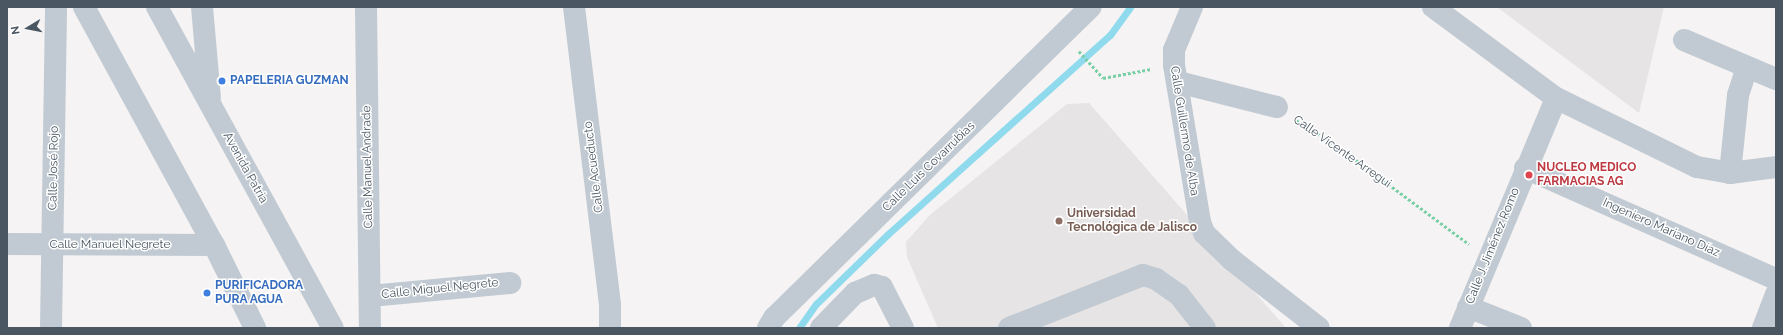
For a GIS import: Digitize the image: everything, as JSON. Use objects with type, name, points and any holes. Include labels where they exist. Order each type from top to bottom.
[{"type":"street","name":"Calle José Rojo","points":[[51,328],[56,7]]},
{"type":"street","points":[[84,7],[214,245],[255,328]]},
{"type":"street","name":"Avenida Patria","points":[[156,7],[333,328]]},
{"type":"street","points":[[202,7],[210,105]]},
{"type":"street","name":"Calle Manuel Andrade","points":[[366,7],[370,328]]},
{"type":"street","name":"Calle Acueducto","points":[[574,7],[610,304],[610,328]]},
{"type":"street","name":"Calle Luis Covarrubias","points":[[768,328],[774,318],[1091,7]]},
{"type":"street","name":"Calle Guillermo de Alba","points":[[1192,7],[1174,50],[1196,210],[1204,234],[1232,260],[1319,328]]},
{"type":"street","points":[[1433,7],[1556,98],[1696,167],[1730,173],[1776,167]]},
{"type":"street","points":[[1684,40],[1776,79]]},
{"type":"street","points":[[1730,173],[1738,95],[1747,67]]},
{"type":"street","points":[[1176,73],[1277,107]]},
{"type":"street","name":"Calle J. Jiménez Romo","points":[[1460,328],[1525,168],[1556,98]]},
{"type":"street","name":"Ingeniero Mariano Díaz","points":[[1525,168],[1776,279]]},
{"type":"street","name":"Calle Manuel Negrete","points":[[7,244],[214,245]]},
{"type":"street","points":[[1009,328],[1143,275],[1156,279],[1179,295],[1205,328]]},
{"type":"street","name":"Calle Miguel Negrete","points":[[370,296],[510,283]]},
{"type":"street","points":[[820,328],[855,294],[874,285],[882,287],[903,328]]},
{"type":"street","points":[[1468,307],[1521,328]]},
{"type":"path","points":[[1079,52],[1103,78],[1176,73]]},
{"type":"path","name":"Calle Vicente Arregui","points":[[1277,107],[1336,145],[1489,258]]},
{"type":"shaded area","points":[[1497,7],[1664,7],[1639,113]]},
{"type":"shaded area","name":"Universidad Tecnológica de Jalisco","points":[[1089,103],[1286,328],[938,328],[907,257],[906,242],[930,215],[1067,104]]},
{"type":"waterway","points":[[799,328],[816,304],[888,234],[1110,35],[1130,7]]},
{"type":"place","name":"PAPELERIA GUZMAN","points":[[222,81]]},
{"type":"place","name":"NUCLEO MEDICO FARMACIAS AG","points":[[1529,175]]},
{"type":"place","name":"Universidad Tecnológica de Jalisco","points":[[1059,221]]},
{"type":"place","name":"PURIFICADORA PURA AGUA","points":[[207,293]]}]
